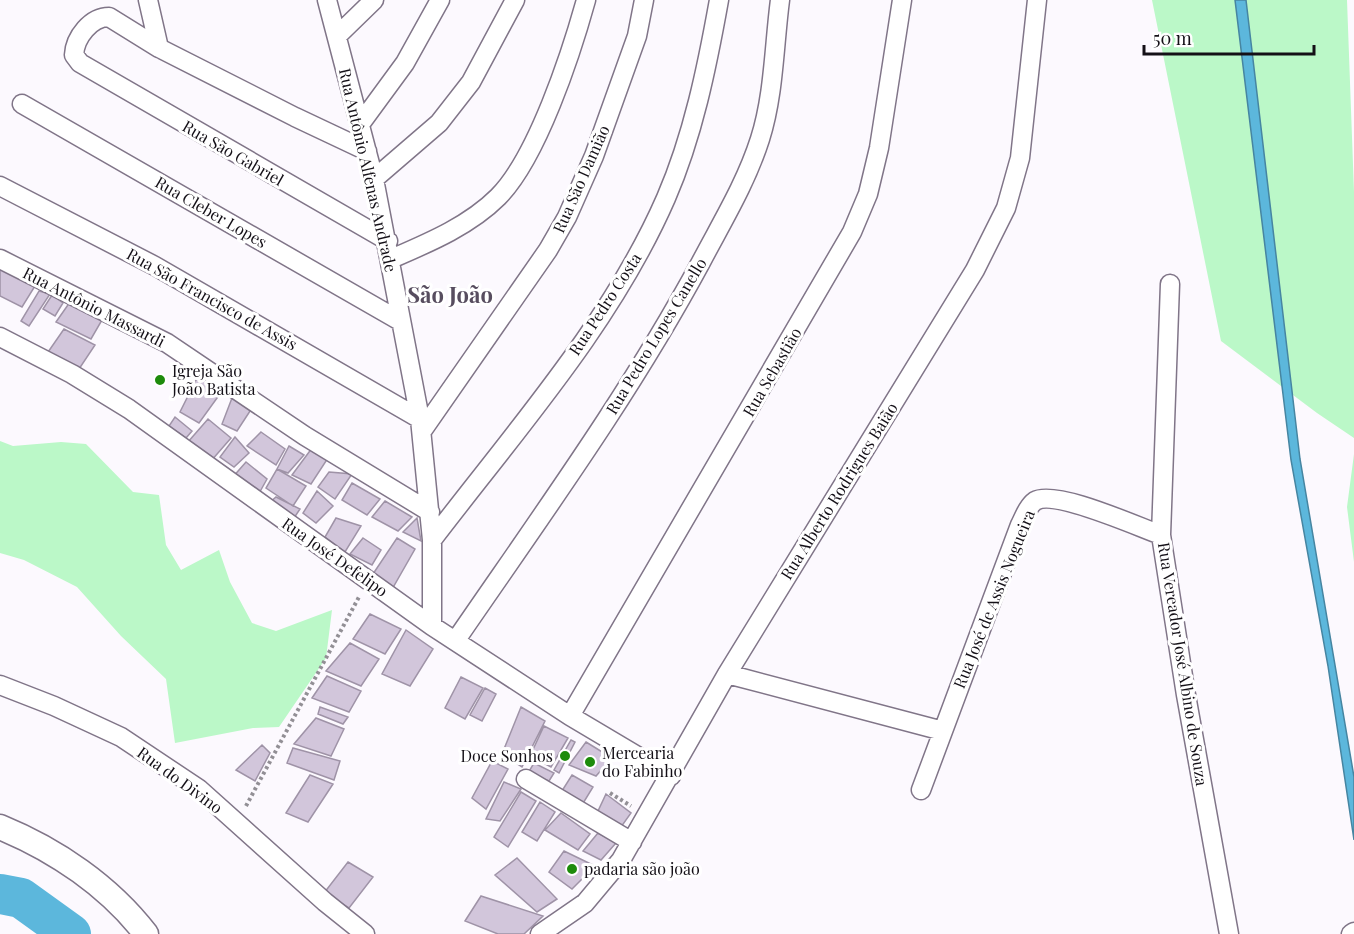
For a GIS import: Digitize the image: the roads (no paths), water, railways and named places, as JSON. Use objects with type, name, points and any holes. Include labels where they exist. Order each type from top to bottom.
[{"type":"main road","points":[[0,827],[78,868],[126,907],[146,934]]},
{"type":"street","points":[[148,0],[159,48],[368,151]]},
{"type":"street","name":"Rua Antônio Alfenas Andrade","points":[[327,0],[368,151],[389,250],[399,321],[422,425],[432,540],[432,626]]},
{"type":"street","points":[[337,36],[374,0]]},
{"type":"street","points":[[361,123],[405,63],[440,0]]},
{"type":"street","points":[[374,179],[440,123],[471,82],[515,0]]},
{"type":"street","points":[[389,250],[464,223],[498,196],[530,148],[557,88],[586,0]]},
{"type":"street","name":"Rua São Damião","points":[[422,425],[548,250],[567,217],[594,156],[637,36],[644,0]]},
{"type":"street","name":"Rua Pedro Costa","points":[[432,540],[578,349],[627,276],[666,198],[692,123],[719,0]]},
{"type":"street","name":"Rua Pedro Lopes Canello","points":[[456,640],[617,405],[686,289],[739,191],[763,128],[772,83],[780,0]]},
{"type":"street","name":"Rua Sebastião","points":[[570,716],[852,232],[868,194],[879,148],[902,0]]},
{"type":"street","name":"Rua Alberto Rodrigues Baião","points":[[540,934],[585,903],[621,860],[671,776],[727,674],[975,270],[1006,208],[1020,158],[1038,0]]},
{"type":"street","name":"Rua São Gabriel","points":[[159,48],[119,21],[101,17],[89,24],[76,46],[74,55],[80,63],[389,250]]},
{"type":"street","name":"Rua Cleber Lopes","points":[[22,104],[399,321]]},
{"type":"street","name":"Rua São Francisco de Assis","points":[[0,186],[155,266],[278,334],[422,425]]},
{"type":"street","name":"Rua Antônio Massardi","points":[[0,259],[167,343],[305,436],[430,512]]},
{"type":"street","name":"Rua Vereador José Albino de Souza","points":[[1170,284],[1161,535],[1186,695],[1229,934]]},
{"type":"street","name":"Rua José Defelipo","points":[[0,337],[72,374],[129,409],[432,626],[570,716],[671,776]]},
{"type":"street","name":"Rua José de Assis Nogueira","points":[[921,790],[1020,525],[1034,502],[1041,498],[1061,499],[1161,535]]},
{"type":"street","points":[[727,674],[943,731]]},
{"type":"street","name":"Rua do Divino","points":[[0,685],[54,706],[121,737],[199,789],[365,934]]},
{"type":"street","points":[[526,779],[632,842]]},
{"type":"water","points":[[1235,0],[1246,0],[1300,459],[1354,777],[1354,840],[1328,666],[1291,460]]},
{"type":"waterway","points":[[0,894],[21,898],[71,934]]},
{"type":"place","name":"Igreja São João Batista","points":[[160,380]]},
{"type":"place","name":"Doce Sonhos","points":[[565,756]]},
{"type":"place","name":"Mercearia do Fabinho","points":[[590,762]]},
{"type":"place","name":"padaria são joão","points":[[572,869]]},
{"type":"district","name":"São João","points":[[450,295]]}]
